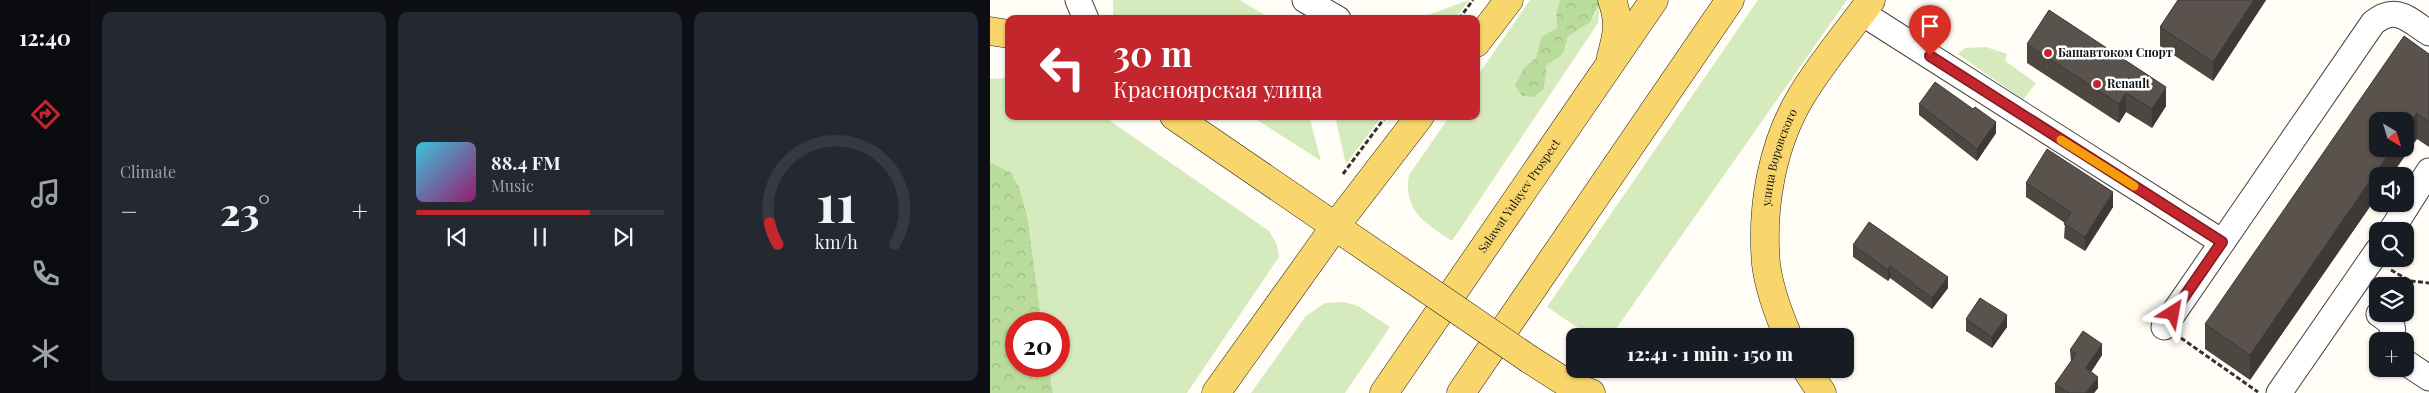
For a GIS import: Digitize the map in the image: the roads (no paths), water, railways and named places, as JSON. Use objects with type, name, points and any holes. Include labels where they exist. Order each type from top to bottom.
[{"type":"main road","points":[[1480,38],[1509,0]]},
{"type":"main road","points":[[1608,66],[1618,30],[1617,13],[1612,0]]},
{"type":"main road","name":"Salawat Yulayev Prospect","points":[[1384,393],[1654,0]]},
{"type":"main road","points":[[1461,393],[1730,0]]},
{"type":"main road","points":[[1696,51],[1738,0]]},
{"type":"main road","name":"улица Воровского","points":[[1785,328],[1772,293],[1766,265],[1764,229],[1770,186],[1786,126],[1801,96],[1866,6]]},
{"type":"main road","points":[[990,31],[1005,33]]},
{"type":"main road","points":[[1180,120],[1334,228],[1573,387],[1591,393]]},
{"type":"main road","points":[[1216,393],[1334,228],[1417,120]]},
{"type":"main road","points":[[1812,378],[1822,393]]},
{"type":"street","points":[[1078,0],[1084,15]]},
{"type":"street","points":[[1305,0],[1331,15]]},
{"type":"street","points":[[1866,6],[2222,242]]},
{"type":"street","points":[[2164,327],[2374,22],[2381,16],[2396,14],[2429,33]]},
{"type":"street","points":[[2397,222],[2426,185]]},
{"type":"street","points":[[2279,393],[2369,263]]},
{"type":"street","points":[[2348,293],[2369,307]]},
{"type":"street","points":[[2414,368],[2429,378]]},
{"type":"place","name":"Башавтоком Спорт","points":[[2048,53]]},
{"type":"place","name":"Renault","points":[[2097,84]]}]
